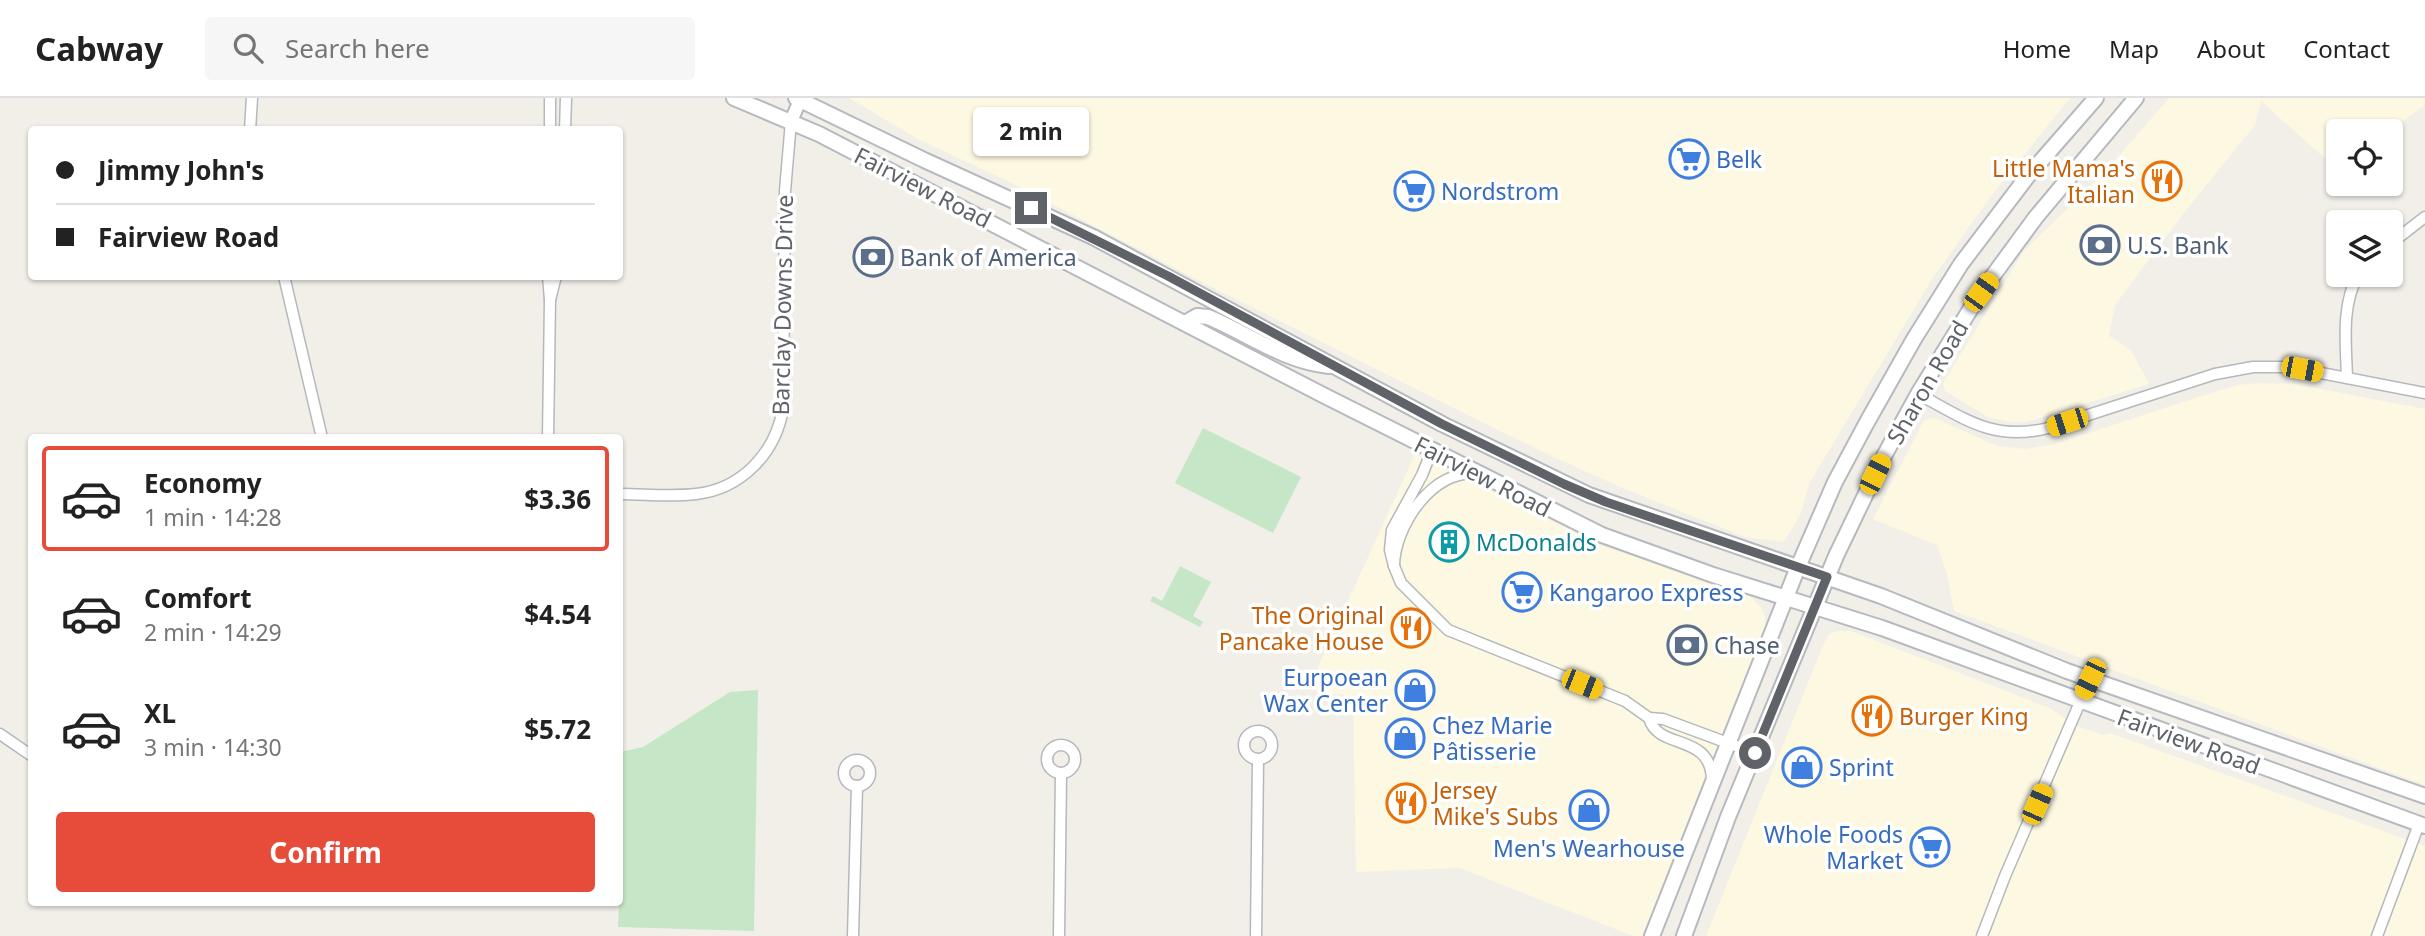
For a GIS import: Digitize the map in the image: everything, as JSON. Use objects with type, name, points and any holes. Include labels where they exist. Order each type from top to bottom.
[{"type":"main road","name":"Fairview Road","points":[[734,98],[791,121],[1432,450],[1619,541],[1882,628],[2422,825]]},
{"type":"main road","name":"Fairview Road","points":[[797,98],[924,160],[1093,237],[1442,424],[1577,490],[1910,607],[2090,679],[2425,796]]},
{"type":"main road","name":"Sharon Road","points":[[1652,936],[1785,598],[1829,496],[1866,425],[1946,287],[1974,246],[2027,177],[2096,98]]},
{"type":"main road","name":"Sharon Road","points":[[1684,936],[1728,817],[1814,606],[1845,535],[1918,394],[1981,292],[2029,226],[2077,165],[2136,98]]},
{"type":"main road","points":[[1185,323],[1197,316],[1208,317],[1286,355],[1341,369]]},
{"type":"street","points":[[250,126],[252,98]]},
{"type":"street","points":[[550,98],[550,126]]},
{"type":"street","points":[[565,126],[566,98]]},
{"type":"street","name":"Barclay Downs Drive","points":[[623,494],[691,495],[722,487],[752,469],[777,433],[783,410],[785,182],[791,121],[797,98]]},
{"type":"street","points":[[2403,234],[2425,218]]},
{"type":"street","points":[[285,280],[321,434]]},
{"type":"street","points":[[548,280],[548,434]]},
{"type":"street","points":[[550,300],[554,280]]},
{"type":"street","points":[[2347,378],[2346,314],[2352,287]]},
{"type":"street","points":[[1918,394],[1977,425],[1993,430],[2030,433],[2228,370],[2266,366],[2290,367],[2425,393]]},
{"type":"street","points":[[1432,450],[1422,475],[1392,530],[1390,550],[1401,583],[1448,630],[1625,701],[1648,718],[1652,728],[1659,733],[1701,752],[1711,769],[1712,783]]},
{"type":"street","points":[[1394,566],[1396,545],[1423,498],[1434,488],[1458,476],[1480,474]]},
{"type":"street","points":[[1982,936],[2090,679]]},
{"type":"street","points":[[1648,718],[1662,719],[1755,753]]},
{"type":"street","points":[[0,734],[28,753]]},
{"type":"street","points":[[1256,936],[1258,759]]},
{"type":"street","points":[[1059,936],[1061,773]]},
{"type":"street","points":[[853,936],[857,786]]},
{"type":"street","points":[[2377,936],[2422,825]]},
{"type":"shaded area","points":[[849,98],[2070,98],[1991,196],[1932,279],[1810,482],[1801,513],[1784,542],[1745,537],[1618,486],[1545,453],[1184,273],[1010,182],[918,139]]},
{"type":"shaded area","points":[[2169,98],[2425,98],[2425,105],[2403,121],[2326,119],[2326,159],[2261,101],[2255,125],[2183,214],[2115,305],[2109,336],[2131,350],[2149,384],[2027,422],[2009,422],[1988,417],[1945,391],[1943,383],[2024,251],[2103,174]]},
{"type":"shaded area","points":[[2295,384],[2425,409],[2425,785],[1954,611],[1947,574],[1937,545],[1873,519],[1923,422],[1929,419],[1935,418],[1997,446],[2025,449],[2055,444],[2237,385]]},
{"type":"shaded area","points":[[1415,454],[1601,545],[1751,597],[1761,607],[1765,616],[1765,630],[1645,936],[1633,936],[1460,868],[1356,872],[1353,696],[1316,692],[1318,667]]},
{"type":"shaded area","points":[[1851,631],[2050,708],[2074,725],[2103,735],[2110,733],[2425,846],[2425,936],[1706,936],[1822,648],[1829,634]]},
{"type":"green space","points":[[1203,428],[1301,477],[1273,533],[1175,483]]},
{"type":"green space","points":[[1180,566],[1211,582],[1193,616],[1203,622],[1200,627],[1150,601],[1153,596],[1162,601]]},
{"type":"green space","points":[[758,690],[754,931],[618,927],[619,906],[623,906],[623,751],[643,747],[730,692]]},
{"type":"place","name":"Belk","points":[[1689,159]]},
{"type":"place","name":"Little Mama's Italian","points":[[2162,181]]},
{"type":"place","name":"Nordstrom","points":[[1414,191]]},
{"type":"place","name":"U.S. Bank","points":[[2100,245]]},
{"type":"place","name":"Bank of America","points":[[873,257]]},
{"type":"place","name":"McDonalds","points":[[1449,542]]},
{"type":"place","name":"Kangaroo Express","points":[[1522,592]]},
{"type":"place","name":"The Original Pancake House","points":[[1411,628]]},
{"type":"place","name":"Chase","points":[[1687,645]]},
{"type":"place","name":"Eurpoean Wax Center","points":[[1415,690]]},
{"type":"place","name":"Burger King","points":[[1872,716]]},
{"type":"place","name":"Chez Marie Pâtisserie","points":[[1405,738]]},
{"type":"place","name":"Sprint","points":[[1802,767]]},
{"type":"place","name":"Jersey Mike's Subs","points":[[1406,803]]},
{"type":"place","name":"Men's Wearhouse","points":[[1589,810]]},
{"type":"place","name":"Whole Foods Market","points":[[1930,847]]},
{"type":"route","points":[[1031,208],[1168,276],[1442,424],[1564,484],[1606,502],[1827,577],[1755,753]]}]
